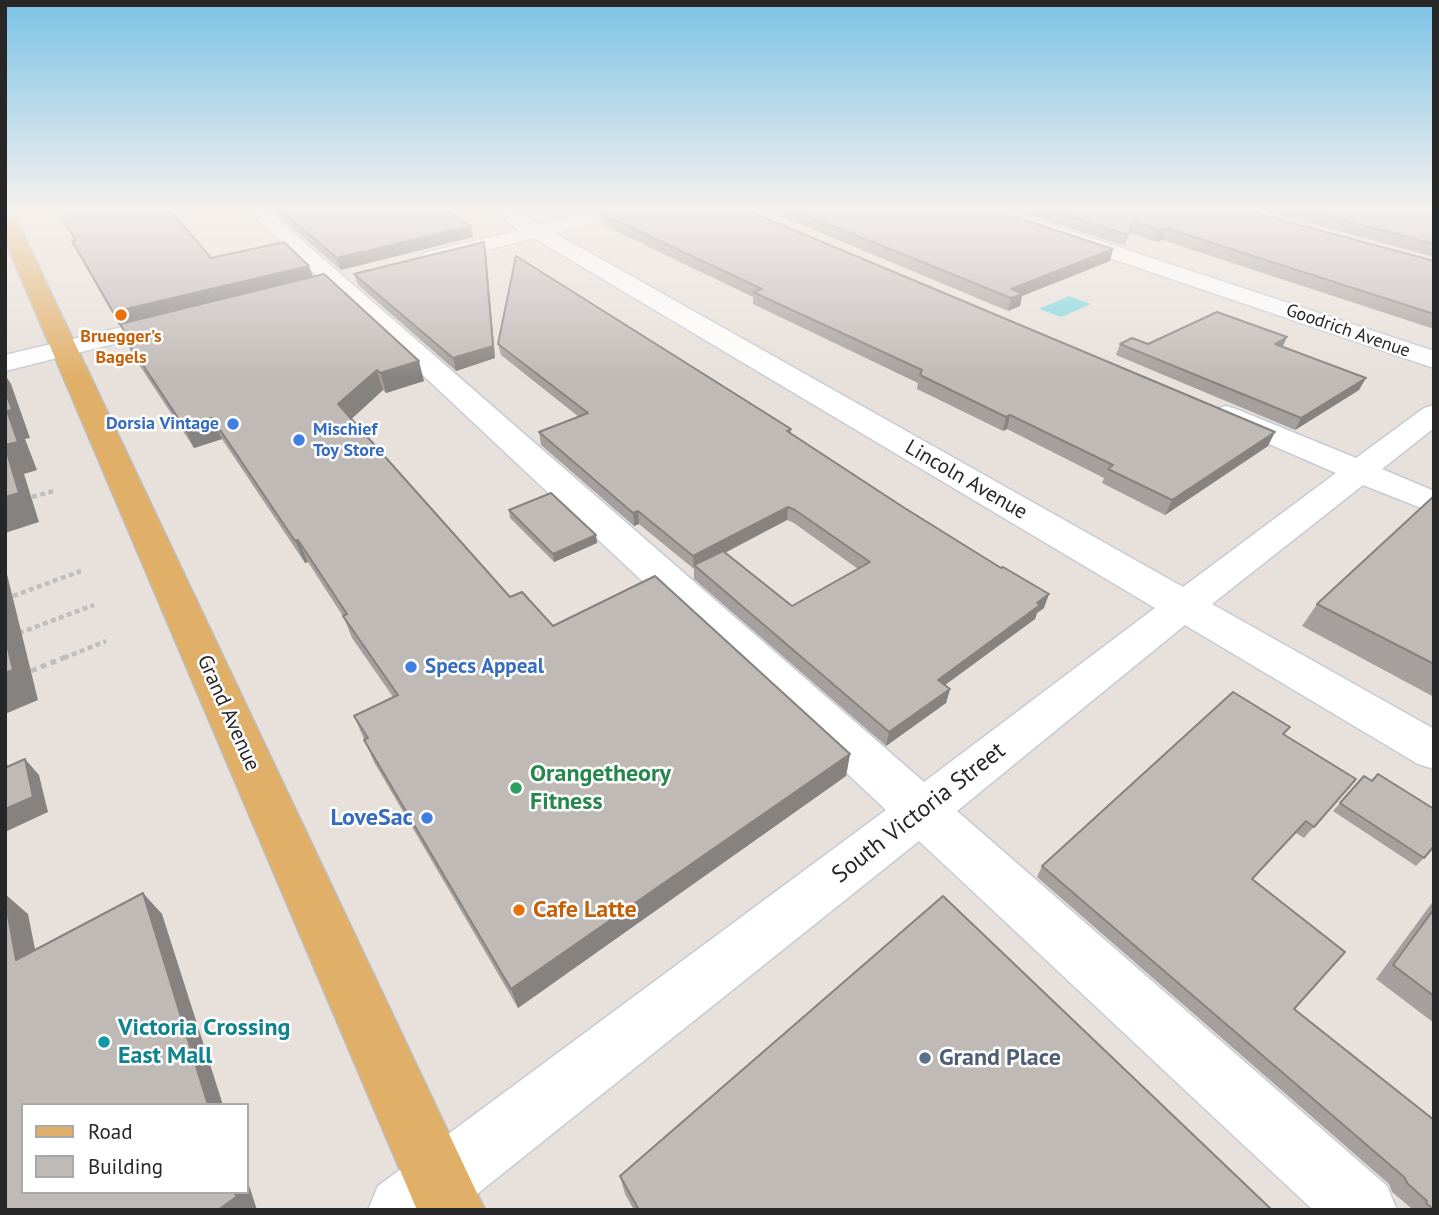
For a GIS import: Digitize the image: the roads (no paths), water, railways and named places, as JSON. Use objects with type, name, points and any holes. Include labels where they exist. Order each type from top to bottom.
[{"type":"main road","name":"Grand Avenue","points":[[27,266],[430,1200]]},
{"type":"street","points":[[316,266],[1363,1210]]},
{"type":"street","name":"Lincoln Avenue","points":[[597,266],[1434,751]]},
{"type":"street","name":"Goodrich Avenue","points":[[1153,266],[1434,360]]},
{"type":"street","points":[[5,363],[197,316]]},
{"type":"street","points":[[1198,403],[1434,503]]},
{"type":"street","name":"South Victoria Street","points":[[430,1200],[1183,606],[1434,414]]},
{"type":"water","points":[[1069,296],[1091,304],[1061,317],[1039,309]]},
{"type":"place","name":"Bruegger's Bagels","points":[[121,315]]},
{"type":"place","name":"Dorsia Vintage","points":[[233,424]]},
{"type":"place","name":"Mischief Toy Store","points":[[299,440]]},
{"type":"place","name":"Specs Appeal","points":[[411,667]]},
{"type":"place","name":"Orangetheory Fitness","points":[[516,788]]},
{"type":"place","name":"LoveSac","points":[[427,818]]},
{"type":"place","name":"Cafe Latte","points":[[519,910]]},
{"type":"place","name":"Victoria Crossing East Mall","points":[[104,1042]]},
{"type":"place","name":"Grand Place","points":[[925,1058]]}]
